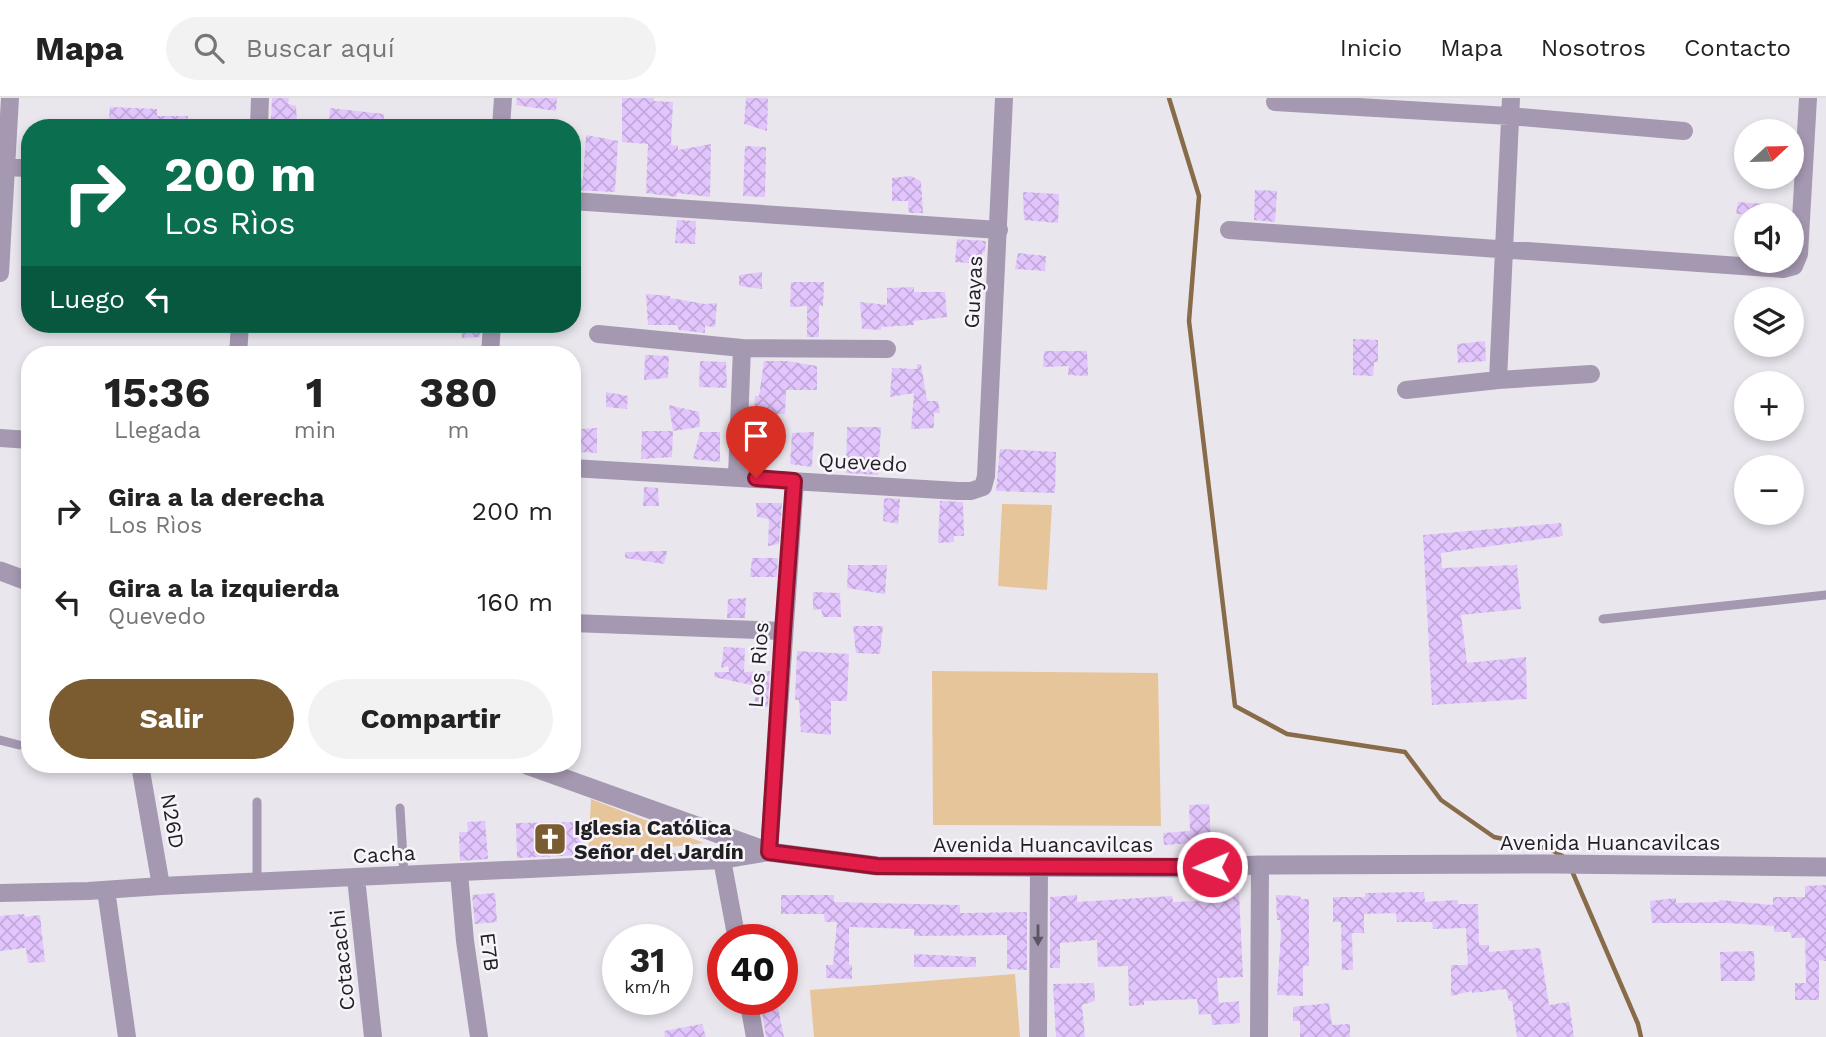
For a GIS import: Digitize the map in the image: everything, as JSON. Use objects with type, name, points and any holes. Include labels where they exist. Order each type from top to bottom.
[{"type":"street","points":[[0,273],[10,98]]},
{"type":"street","points":[[259,119],[260,98]]},
{"type":"street","points":[[502,119],[503,98]]},
{"type":"street","name":"Guayas","points":[[983,487],[986,475],[1004,98]]},
{"type":"street","points":[[1499,380],[1511,98]]},
{"type":"street","points":[[1229,230],[1783,269],[1794,265],[1799,254],[1808,98]]},
{"type":"street","points":[[1275,102],[1509,116],[1684,131]]},
{"type":"street","points":[[581,202],[999,230]]},
{"type":"street","points":[[598,334],[742,348],[887,349]]},
{"type":"street","points":[[737,477],[742,348]]},
{"type":"street","points":[[1406,390],[1591,374]]},
{"type":"street","points":[[0,438],[21,439]]},
{"type":"street","name":"Quevedo","points":[[581,468],[958,491],[983,487]]},
{"type":"street","name":"Los Rìos","points":[[769,852],[794,481]]},
{"type":"street","points":[[0,571],[21,579]]},
{"type":"street","points":[[581,623],[783,631]]},
{"type":"street","name":"N26D","points":[[141,773],[161,886]]},
{"type":"street","name":"Avenida Huancavilcas","points":[[549,773],[769,852],[877,866],[1187,868],[1261,865],[1582,864],[1826,867]]},
{"type":"street","name":"Cacha","points":[[0,893],[722,860],[769,852]]},
{"type":"street","points":[[722,860],[734,924]]},
{"type":"street","points":[[1259,1037],[1261,865]]},
{"type":"street","points":[[1038,1037],[1039,867]]},
{"type":"street","name":"E7B","points":[[458,873],[479,1037]]},
{"type":"street","name":"Cotacachi","points":[[356,878],[373,1037]]},
{"type":"street","points":[[106,890],[127,1037]]},
{"type":"street","points":[[751,1015],[755,1037]]},
{"type":"lane","points":[[1603,619],[1826,595]]},
{"type":"lane","points":[[0,740],[19,745]]},
{"type":"lane","points":[[257,802],[257,882]]},
{"type":"lane","points":[[400,808],[404,876]]},
{"type":"shaded area","points":[[1002,504],[1052,505],[1047,590],[998,586]]},
{"type":"shaded area","points":[[932,671],[1158,673],[1161,826],[933,825]]},
{"type":"shaded area","points":[[591,799],[704,843],[588,857]]},
{"type":"shaded area","points":[[1015,974],[1020,1037],[814,1037],[810,990]]},
{"type":"building","points":[[272,98],[289,98],[288,104],[296,106],[297,119],[271,119]]},
{"type":"building","points":[[517,98],[557,98],[556,111],[516,105]]},
{"type":"building","points":[[622,98],[654,98],[654,101],[673,102],[671,145],[678,146],[678,150],[711,144],[710,197],[646,193],[648,144],[622,142]]},
{"type":"building","points":[[746,98],[768,98],[767,131],[744,124]]},
{"type":"building","points":[[110,107],[157,109],[157,116],[188,116],[188,119],[109,119]]},
{"type":"building","points":[[330,108],[384,114],[384,119],[329,119]]},
{"type":"building","points":[[586,135],[618,141],[615,192],[581,190]]},
{"type":"building","points":[[745,146],[766,147],[765,197],[743,196]]},
{"type":"building","points":[[911,176],[921,181],[923,213],[909,213],[908,201],[892,201],[892,178]]},
{"type":"building","points":[[1255,190],[1277,191],[1275,222],[1254,220]]},
{"type":"building","points":[[1023,192],[1059,194],[1058,223],[1024,220]]},
{"type":"building","points":[[677,220],[696,221],[695,244],[675,243]]},
{"type":"building","points":[[957,239],[986,241],[981,264],[955,262]]},
{"type":"building","points":[[1018,253],[1046,256],[1045,271],[1015,269]]},
{"type":"building","points":[[762,272],[762,289],[739,286],[739,275]]},
{"type":"building","points":[[791,282],[824,282],[823,306],[819,306],[819,337],[807,337],[807,306],[790,307]]},
{"type":"building","points":[[914,287],[914,292],[945,292],[947,317],[914,321],[914,325],[881,327],[881,330],[862,329],[860,302],[887,305],[887,288]]},
{"type":"building","points":[[646,294],[705,304],[717,303],[715,327],[705,326],[705,333],[679,330],[677,325],[648,325]]},
{"type":"building","points":[[462,333],[480,333],[480,337],[462,338]]},
{"type":"building","points":[[1353,339],[1378,340],[1378,362],[1374,362],[1373,376],[1353,375]]},
{"type":"building","points":[[1485,341],[1486,361],[1458,363],[1457,344]]},
{"type":"building","points":[[1044,351],[1087,351],[1088,376],[1068,375],[1069,366],[1043,367]]},
{"type":"building","points":[[645,355],[669,356],[668,378],[644,380]]},
{"type":"building","points":[[700,361],[726,362],[727,388],[699,387]]},
{"type":"building","points":[[764,361],[787,361],[817,366],[817,390],[786,390],[785,414],[754,414],[755,396],[759,396]]},
{"type":"building","points":[[917,364],[921,364],[927,401],[938,401],[940,413],[934,413],[934,428],[911,429],[914,393],[890,397],[892,368],[917,369]]},
{"type":"building","points":[[606,392],[628,396],[627,409],[606,407]]},
{"type":"building","points":[[669,405],[699,412],[700,427],[673,431]]},
{"type":"building","points":[[847,427],[881,427],[878,475],[846,473]]},
{"type":"building","points":[[597,428],[597,453],[581,452],[581,429]]},
{"type":"building","points":[[642,431],[673,431],[672,457],[641,459]]},
{"type":"building","points":[[700,432],[720,432],[720,462],[693,459]]},
{"type":"building","points":[[814,432],[812,467],[790,464],[792,433]]},
{"type":"building","points":[[1000,449],[1056,452],[1055,493],[996,491]]},
{"type":"building","points":[[644,487],[658,488],[659,506],[643,506]]},
{"type":"building","points":[[884,498],[900,499],[898,524],[883,521]]},
{"type":"building","points":[[940,501],[963,502],[964,536],[954,536],[954,542],[938,543]]},
{"type":"building","points":[[756,503],[782,503],[779,544],[768,546],[769,519],[757,517]]},
{"type":"building","points":[[1561,523],[1563,536],[1441,553],[1442,568],[1517,565],[1521,609],[1461,615],[1467,663],[1526,657],[1527,699],[1432,705],[1423,535]]},
{"type":"building","points":[[667,551],[664,564],[625,558],[625,552]]},
{"type":"building","points":[[752,558],[778,558],[777,577],[750,577]]},
{"type":"building","points":[[848,565],[887,565],[885,594],[847,588]]},
{"type":"building","points":[[813,592],[840,593],[841,617],[823,617],[821,609],[813,610]]},
{"type":"building","points":[[746,598],[745,618],[727,618],[728,599]]},
{"type":"building","points":[[853,626],[883,626],[880,654],[856,653]]},
{"type":"building","points":[[724,647],[745,648],[744,672],[770,671],[768,707],[754,709],[756,686],[714,677],[715,672],[729,672],[728,666],[721,668]]},
{"type":"building","points":[[797,651],[849,654],[847,701],[831,701],[831,735],[801,732],[799,700],[795,700]]},
{"type":"building","points":[[1209,804],[1211,842],[1164,845],[1163,833],[1190,831],[1189,805]]},
{"type":"building","points":[[485,821],[488,859],[460,861],[459,832],[468,832],[467,822]]},
{"type":"building","name":"Iglesia Católica Señor del Jardín","points":[[583,822],[585,855],[517,858],[516,823]]},
{"type":"building","points":[[1826,885],[1826,961],[1819,960],[1819,1000],[1795,1000],[1795,983],[1806,983],[1805,938],[1792,938],[1790,932],[1774,932],[1774,926],[1652,923],[1650,901],[1676,898],[1676,903],[1719,900],[1773,905],[1773,897],[1805,897],[1805,886]]},
{"type":"building","points":[[1239,892],[1243,977],[1217,978],[1219,1003],[1239,1001],[1240,1023],[1212,1025],[1211,1014],[1199,1015],[1197,999],[1144,1001],[1144,1005],[1129,1006],[1128,966],[1098,967],[1097,940],[1060,943],[1060,968],[1050,968],[1050,897],[1077,895],[1077,902],[1172,896],[1173,902],[1209,901],[1209,894]]},
{"type":"building","points":[[1424,892],[1425,902],[1458,900],[1458,904],[1478,904],[1479,945],[1489,945],[1489,952],[1540,948],[1549,1005],[1569,1002],[1574,1037],[1517,1037],[1512,1001],[1509,1001],[1506,989],[1472,991],[1451,996],[1451,965],[1468,965],[1466,928],[1433,929],[1432,922],[1397,922],[1396,913],[1364,914],[1364,933],[1352,933],[1353,970],[1342,970],[1341,922],[1333,922],[1333,897],[1365,897],[1365,893]]},
{"type":"building","points":[[495,893],[497,922],[475,924],[472,895]]},
{"type":"building","points":[[781,895],[834,895],[834,902],[960,905],[960,913],[1027,912],[1027,970],[1007,969],[1007,935],[914,936],[914,929],[849,927],[849,965],[852,965],[852,979],[826,978],[826,965],[833,965],[837,922],[825,922],[824,914],[781,914]]},
{"type":"building","points":[[1276,895],[1309,899],[1309,966],[1303,966],[1303,996],[1277,995],[1281,932],[1280,920],[1277,920]]},
{"type":"building","points":[[24,914],[25,917],[40,915],[45,962],[28,963],[26,948],[0,951],[0,916]]},
{"type":"building","points":[[1754,951],[1755,981],[1721,981],[1720,952]]},
{"type":"building","points":[[914,954],[976,957],[976,967],[914,967]]},
{"type":"building","points":[[1094,983],[1095,1001],[1082,1005],[1085,1037],[1056,1037],[1053,984]]},
{"type":"building","points":[[1329,1003],[1332,1025],[1350,1024],[1350,1037],[1300,1037],[1300,1021],[1293,1021],[1293,1007]]},
{"type":"building","points":[[763,1015],[779,1015],[784,1037],[766,1037]]},
{"type":"building","points":[[702,1024],[706,1037],[665,1037],[664,1031]]},
{"type":"waterway","points":[[1169,98],[1199,196],[1189,321],[1235,706],[1287,734],[1405,752],[1441,800],[1494,837],[1550,849],[1564,857]]},
{"type":"waterway","points":[[1572,871],[1638,1024],[1641,1037]]},
{"type":"place","name":"Iglesia Católica Señor del Jardín","points":[[550,839]]},
{"type":"route","points":[[756,478],[794,481],[769,852],[877,866],[1212,867]]}]
